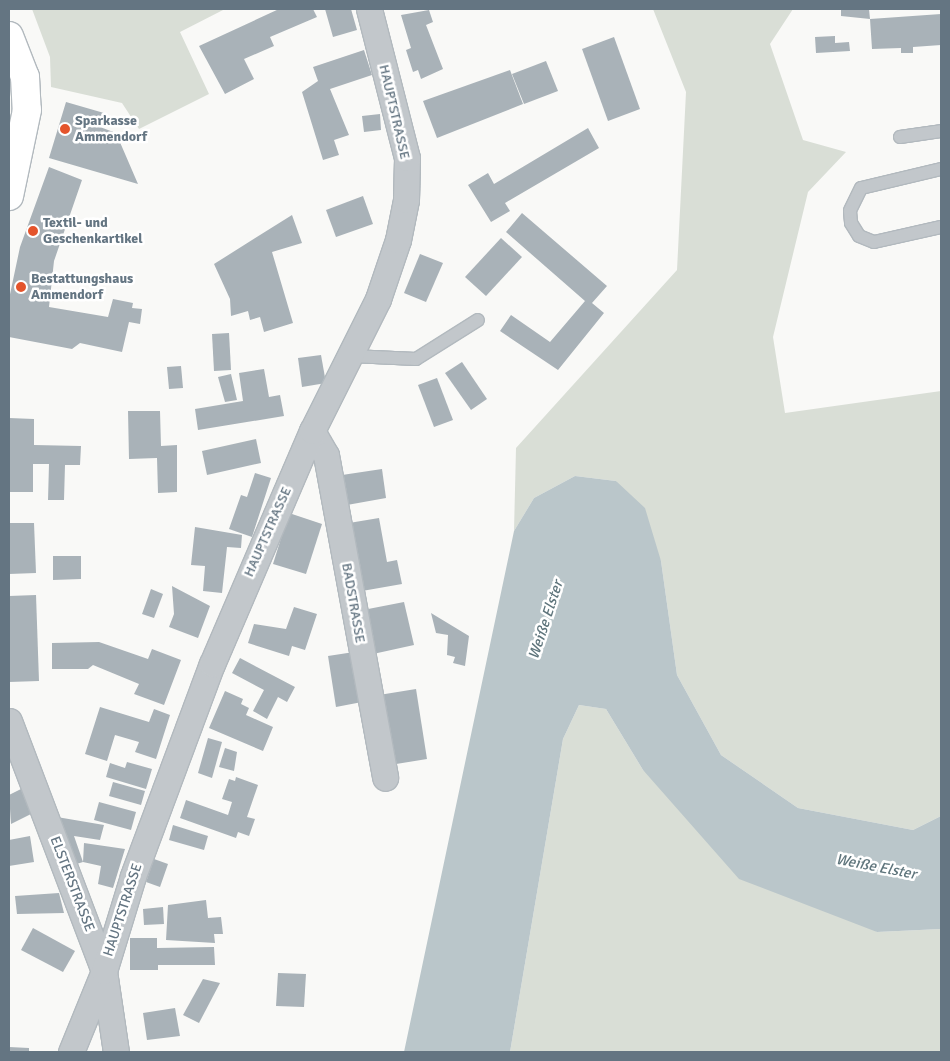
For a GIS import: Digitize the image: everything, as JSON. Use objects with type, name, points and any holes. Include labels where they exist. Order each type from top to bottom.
[{"type":"street","name":"HAUPTSTRASSE","points":[[71,1052],[104,971],[133,876],[212,664],[312,431],[352,356],[378,299],[398,240],[406,200],[407,158],[369,9]]},
{"type":"street","points":[[9,36],[25,78],[27,110],[9,196]]},
{"type":"street","name":"BADSTRASSE","points":[[312,431],[326,455],[384,778]]},
{"type":"street","name":"ELSTERSTRASSE","points":[[9,721],[104,971],[116,1052]]},
{"type":"lane","points":[[900,138],[941,131]]},
{"type":"lane","points":[[941,169],[861,188],[850,210],[851,222],[859,236],[874,242],[941,228]]},
{"type":"lane","points":[[352,356],[416,359],[478,320]]},
{"type":"shaded area","points":[[32,9],[225,9],[180,32],[209,94],[139,129],[122,103],[51,87],[50,57]]},
{"type":"shaded area","points":[[653,9],[793,9],[770,44],[803,140],[846,152],[808,192],[773,337],[785,413],[941,391],[941,816],[913,830],[798,808],[721,755],[677,675],[661,561],[616,481],[575,476],[534,498],[514,531],[516,448],[677,270],[686,92]]},
{"type":"shaded area","points":[[579,705],[606,709],[643,770],[877,932],[941,929],[941,1052],[510,1052],[563,739]]},
{"type":"water","name":"Weiße Elster","points":[[575,476],[616,481],[645,508],[661,561],[677,675],[721,755],[798,808],[913,830],[941,816],[941,929],[877,932],[739,879],[643,770],[606,709],[579,705],[563,739],[510,1052],[404,1052],[514,531],[534,498]]},
{"type":"building","points":[[279,9],[313,9],[317,17],[270,37],[274,46],[244,59],[254,79],[225,94],[199,46]]},
{"type":"building","points":[[325,9],[351,9],[357,30],[333,37]]},
{"type":"building","points":[[841,9],[869,9],[870,19],[841,16]]},
{"type":"building","points":[[429,10],[433,22],[426,25],[443,69],[421,79],[418,70],[413,72],[406,50],[411,48],[401,15]]},
{"type":"building","points":[[941,14],[941,45],[913,47],[913,53],[901,53],[901,48],[872,49],[870,19]]},
{"type":"building","points":[[835,36],[835,43],[849,42],[850,51],[816,53],[815,37]]},
{"type":"building","points":[[614,37],[640,109],[608,121],[582,49]]},
{"type":"building","points":[[364,50],[372,75],[330,89],[349,135],[334,140],[339,155],[323,160],[302,92],[318,81],[313,67]]},
{"type":"building","points":[[546,61],[558,91],[524,104],[512,74]]},
{"type":"building","points":[[510,70],[523,104],[437,138],[423,101]]},
{"type":"building","points":[[66,102],[104,113],[100,127],[116,133],[138,184],[49,158]]},
{"type":"building","points":[[380,114],[381,130],[364,132],[362,116]]},
{"type":"building","points":[[588,128],[599,148],[505,203],[510,211],[491,222],[468,185],[488,173],[494,184]]},
{"type":"building","points":[[49,167],[82,180],[54,261],[49,307],[108,317],[113,299],[133,303],[132,308],[142,309],[140,324],[129,322],[122,352],[80,343],[72,349],[9,337],[9,299],[20,247]]},
{"type":"building","points":[[363,196],[373,224],[336,237],[326,210]]},
{"type":"building","points":[[522,213],[607,286],[592,303],[604,313],[558,370],[500,331],[511,315],[550,342],[585,301],[506,232]]},
{"type":"building","points":[[292,215],[302,243],[272,252],[293,323],[264,332],[260,317],[250,320],[248,311],[231,316],[230,299],[214,264]]},
{"type":"building","points":[[501,238],[522,257],[486,296],[465,277]]},
{"type":"building","points":[[420,254],[443,263],[426,302],[404,293]]},
{"type":"building","points":[[229,333],[231,370],[214,371],[212,334]]},
{"type":"building","points":[[321,355],[326,383],[302,387],[298,358]]},
{"type":"building","points":[[462,362],[487,399],[471,410],[445,373]]},
{"type":"building","points":[[181,366],[183,388],[169,389],[167,367]]},
{"type":"building","points":[[264,369],[269,397],[280,395],[284,416],[198,430],[195,409],[243,401],[239,373]]},
{"type":"building","points":[[231,374],[237,400],[225,402],[218,377]]},
{"type":"building","points":[[437,378],[453,420],[434,427],[418,385]]},
{"type":"building","points":[[128,411],[160,411],[161,446],[177,445],[177,492],[158,493],[157,458],[129,459]]},
{"type":"building","points":[[9,418],[34,419],[34,445],[81,446],[80,465],[65,465],[64,500],[48,500],[49,464],[33,464],[33,492],[9,492]]},
{"type":"building","points":[[256,439],[261,463],[207,475],[202,451]]},
{"type":"building","points":[[382,469],[386,498],[347,505],[342,475]]},
{"type":"building","points":[[255,473],[271,478],[252,537],[229,529],[241,495],[247,497]]},
{"type":"building","points":[[289,513],[322,524],[306,574],[273,564]]},
{"type":"building","points":[[379,518],[387,562],[397,560],[402,584],[362,591],[349,523]]},
{"type":"building","points":[[9,523],[34,523],[36,573],[9,574]]},
{"type":"building","points":[[195,527],[242,535],[241,548],[227,547],[222,593],[203,591],[205,566],[191,565]]},
{"type":"building","points":[[53,556],[81,556],[81,579],[53,580]]},
{"type":"building","points":[[172,586],[210,606],[198,638],[169,627],[174,614]]},
{"type":"building","points":[[151,589],[163,594],[154,618],[142,614]]},
{"type":"building","points":[[36,595],[39,681],[9,682],[9,596]]},
{"type":"building","points":[[404,602],[414,645],[373,654],[363,610]]},
{"type":"building","points":[[294,607],[317,614],[305,650],[292,646],[289,656],[248,643],[254,624],[286,629]]},
{"type":"building","points":[[431,613],[469,636],[465,666],[453,663],[455,657],[447,655],[448,635],[436,633]]},
{"type":"building","points":[[99,642],[148,659],[152,649],[181,660],[164,705],[134,694],[139,684],[93,665],[88,669],[52,669],[52,643]]},
{"type":"building","points":[[354,652],[362,702],[336,707],[328,656]]},
{"type":"building","points":[[240,658],[295,687],[287,702],[278,697],[267,719],[253,711],[264,690],[232,673]]},
{"type":"building","points":[[416,689],[427,759],[390,765],[379,695]]},
{"type":"building","points":[[225,691],[243,699],[241,704],[249,708],[246,715],[273,727],[263,751],[209,728]]},
{"type":"building","points":[[100,707],[149,722],[154,709],[170,715],[156,759],[135,752],[139,742],[115,735],[107,761],[85,754]]},
{"type":"building","points":[[208,738],[222,742],[212,778],[198,773]]},
{"type":"building","points":[[225,748],[237,752],[234,771],[219,767]]},
{"type":"building","points":[[127,762],[152,769],[146,789],[106,777],[110,763],[125,768]]},
{"type":"building","points":[[236,777],[258,785],[247,817],[255,819],[249,836],[238,832],[236,838],[180,818],[186,800],[228,815],[232,802],[222,799],[229,779],[235,781]]},
{"type":"building","points":[[113,782],[145,791],[141,805],[109,796]]},
{"type":"building","points":[[23,788],[35,812],[11,824],[9,795]]},
{"type":"building","points":[[99,802],[136,812],[131,830],[94,820]]},
{"type":"building","points":[[51,816],[104,825],[100,840],[74,836],[83,862],[70,866]]},
{"type":"building","points":[[173,825],[208,836],[204,850],[169,840]]},
{"type":"building","points":[[30,836],[34,862],[9,866],[9,840]]},
{"type":"building","points":[[84,843],[125,849],[113,888],[98,884],[101,866],[83,862]]},
{"type":"building","points":[[154,859],[168,864],[160,887],[146,882]]},
{"type":"building","points":[[59,893],[64,913],[17,914],[15,896]]},
{"type":"building","points":[[206,900],[208,918],[221,917],[223,934],[214,934],[215,943],[166,940],[168,905]]},
{"type":"building","points":[[163,907],[164,924],[144,925],[143,909]]},
{"type":"building","points":[[33,928],[75,951],[63,972],[21,950]]},
{"type":"building","points":[[130,938],[157,938],[157,948],[214,947],[215,965],[158,965],[158,970],[130,970]]},
{"type":"building","points":[[278,973],[306,974],[304,1007],[276,1006]]},
{"type":"building","points":[[203,979],[220,983],[199,1023],[183,1015]]},
{"type":"building","points":[[175,1008],[180,1036],[147,1040],[143,1013]]},
{"type":"building","points":[[9,1047],[29,1048],[29,1052],[9,1052]]},
{"type":"place","name":"Sparkasse Ammendorf","points":[[65,129]]},
{"type":"place","name":"Textil- und Geschenkartikel","points":[[33,231]]},
{"type":"place","name":"Bestattungshaus Ammendorf","points":[[21,287]]}]
